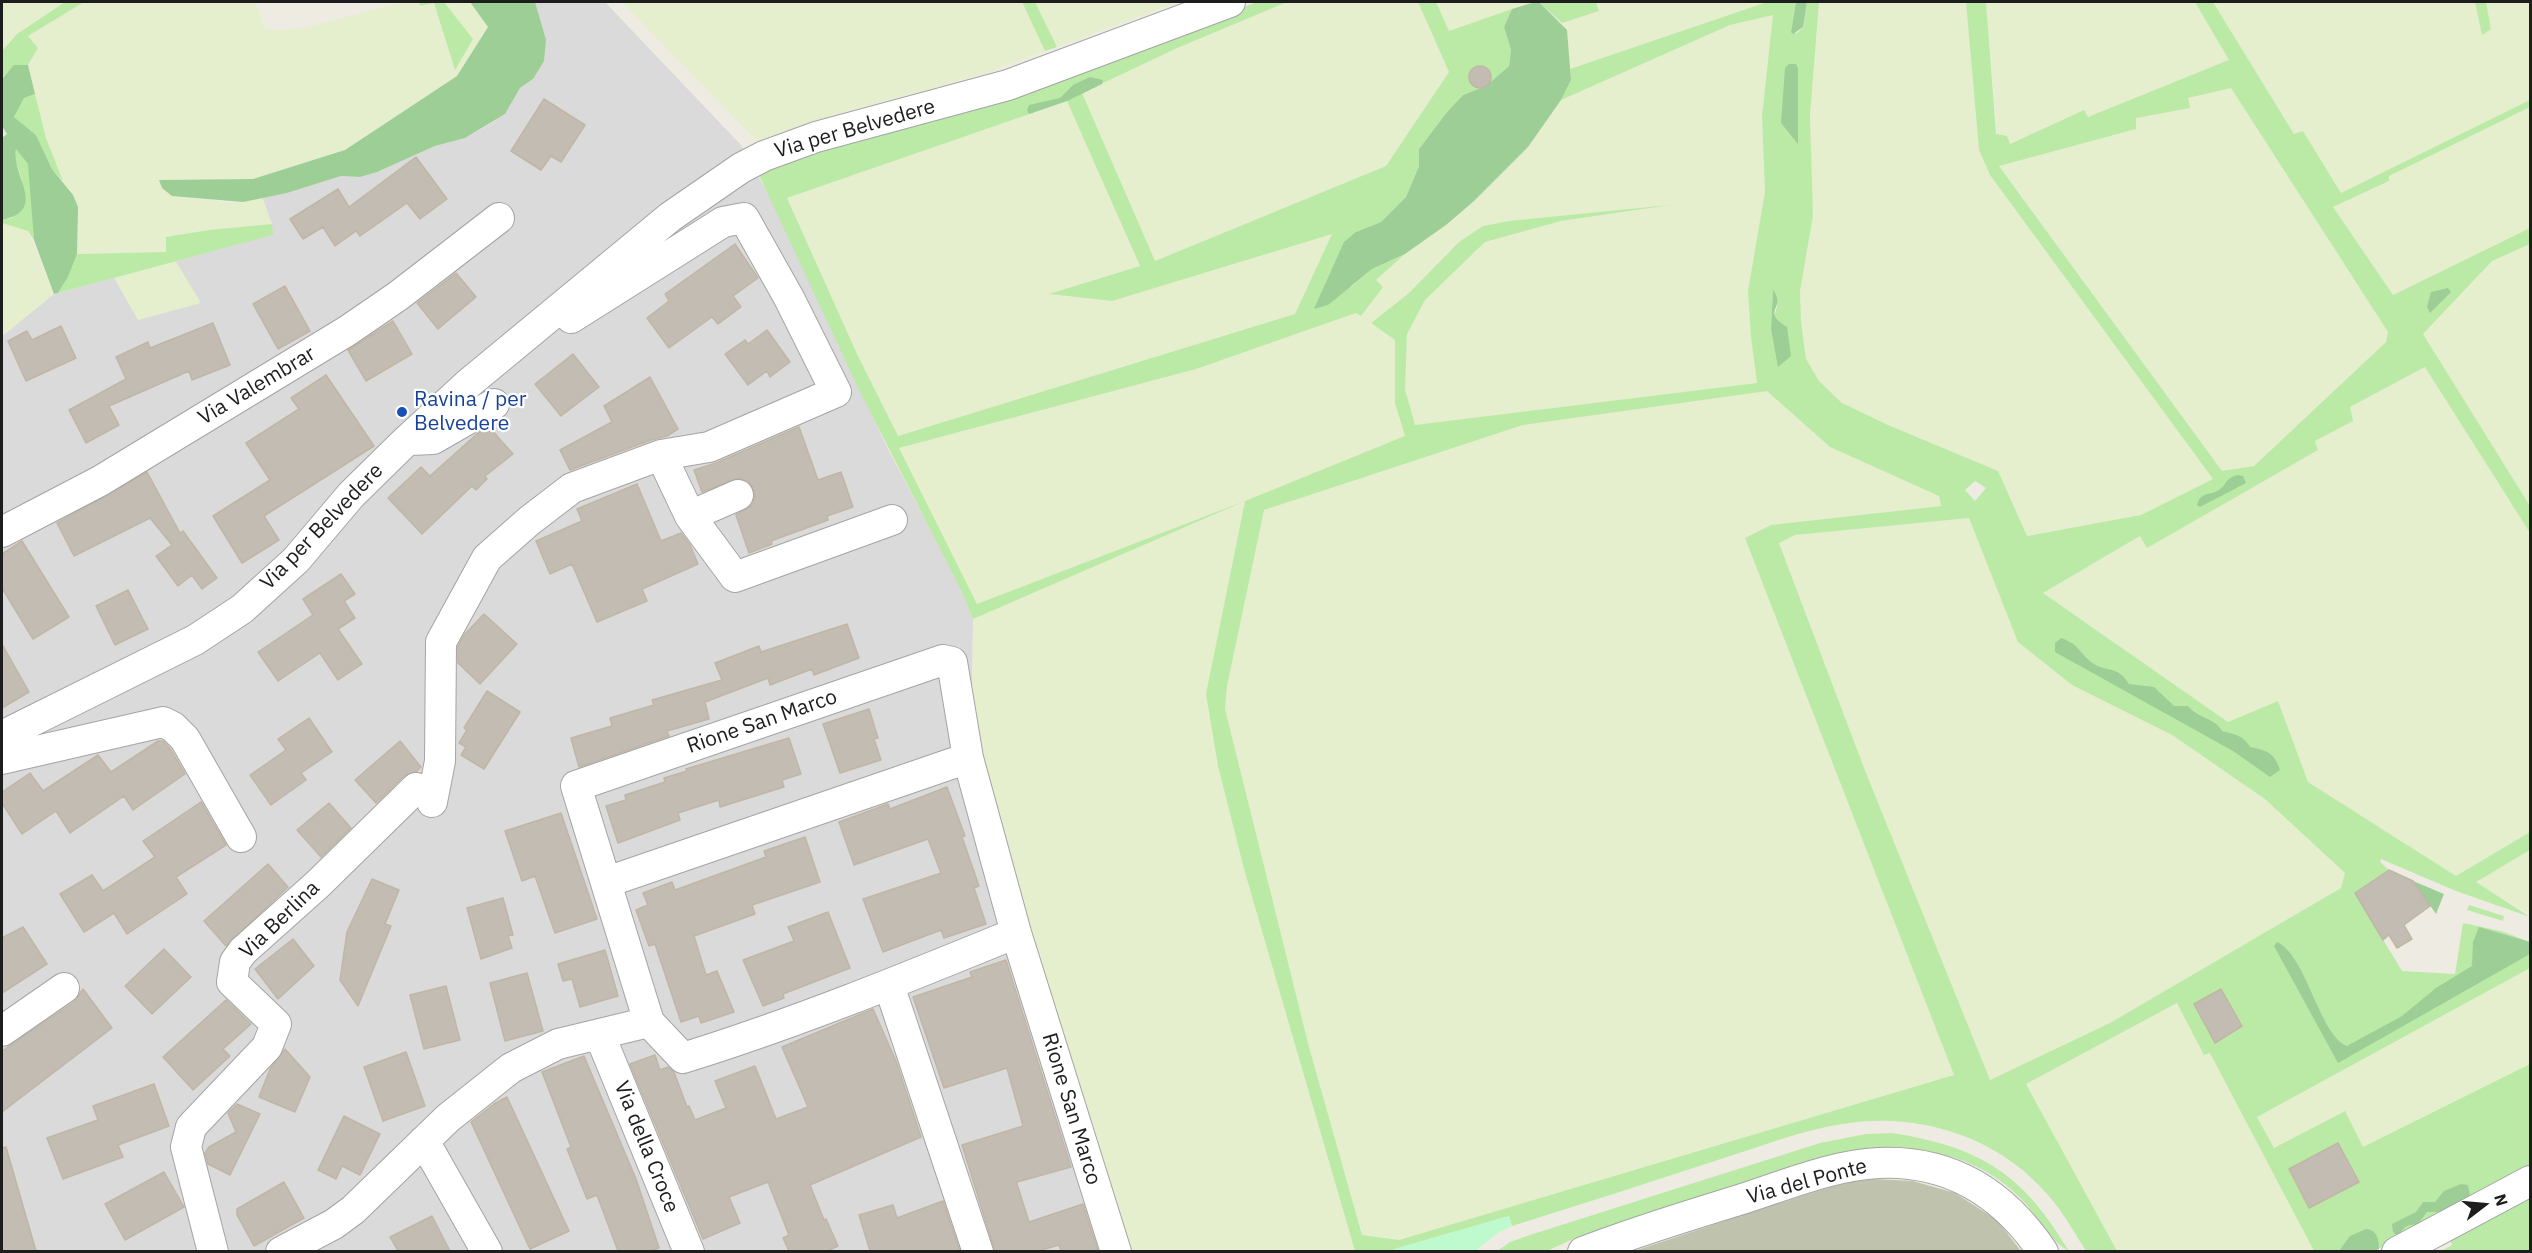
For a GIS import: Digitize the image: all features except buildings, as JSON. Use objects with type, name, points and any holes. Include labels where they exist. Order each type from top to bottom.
[{"type":"street","name":"Via per Belvedere","points":[[2,735],[195,640],[242,609],[296,560],[351,495],[469,383],[670,217],[718,182],[764,156],[816,137],[1008,85],[1230,2]]},
{"type":"street","name":"Via per Belvedere","points":[[428,788],[440,761],[441,642],[487,558],[529,521],[572,488],[661,455],[709,447],[836,392],[789,298],[744,218],[723,222],[469,383]]},
{"type":"street","name":"Via Valembrar","points":[[2,532],[100,481],[347,331],[499,219]]},
{"type":"street","points":[[406,441],[434,439],[494,404]]},
{"type":"street","points":[[661,455],[690,516],[735,577],[892,520]]},
{"type":"street","points":[[690,516],[738,495]]},
{"type":"street","name":"Rione San Marco","points":[[1016,933],[889,985],[683,1058],[649,1022],[576,786],[943,660],[952,662],[968,758],[1016,933],[1116,1251]]},
{"type":"street","points":[[2,759],[163,722],[173,727],[185,739],[241,837]]},
{"type":"street","points":[[607,882],[968,758]]},
{"type":"street","name":"Via Berlina","points":[[213,1251],[186,1147],[191,1127],[267,1047],[276,1024],[232,982],[235,963],[243,951],[428,788]]},
{"type":"street","points":[[889,985],[978,1251]]},
{"type":"street","points":[[2,1031],[64,988]]},
{"type":"street","points":[[281,1251],[334,1224],[353,1210],[448,1118],[511,1068],[558,1044],[649,1022]]},
{"type":"street","name":"Via della Croce","points":[[603,1043],[689,1251]]},
{"type":"street","points":[[424,1141],[488,1251]]},
{"type":"street","name":"Via del Ponte","points":[[1583,1251],[1809,1178],[1878,1163],[1927,1166],[1973,1184],[1994,1197],[2014,1214],[2043,1251]]},
{"type":"street","points":[[2397,1251],[2530,1181]]},
{"type":"shaded area","points":[[2,2],[65,2],[17,34],[2,51]]},
{"type":"shaded area","points":[[84,2],[255,2],[265,29],[276,30],[306,28],[401,2],[419,2],[421,6],[434,3],[454,69],[473,39],[444,2],[470,2],[488,26],[457,76],[345,150],[253,179],[160,180],[172,196],[225,202],[243,202],[262,197],[272,224],[167,237],[166,252],[77,254],[78,226],[73,195],[63,181],[46,138],[28,65],[38,48],[27,36]]},
{"type":"shaded area","points":[[535,2],[605,2],[741,145],[773,203],[886,445],[961,588],[973,619],[972,688],[1125,1251],[2,1252],[2,336],[54,294],[272,235],[272,224],[262,197],[287,193],[341,176],[359,177],[377,172],[435,146],[465,138],[488,125],[505,114],[520,88],[533,79]]},
{"type":"shaded area","points":[[622,2],[1022,2],[1045,51],[983,74],[833,115],[757,141]]},
{"type":"shaded area","points":[[1035,2],[1178,2],[1057,47]]},
{"type":"shaded area","points":[[1287,2],[1418,2],[1449,72],[1386,166],[1154,261],[1082,93],[1175,49]]},
{"type":"shaded area","points":[[1436,2],[1535,2],[1449,31]]},
{"type":"shaded area","points":[[1596,2],[1767,2],[1570,69],[1567,31],[1562,23],[1599,11]]},
{"type":"shaded area","points":[[1819,2],[1966,2],[1979,150],[1990,175],[2213,479],[2141,515],[2026,536],[1998,471],[1842,403],[1819,381],[1806,359],[1800,291],[1813,216],[1810,115]]},
{"type":"shaded area","points":[[1986,2],[2195,2],[2230,60],[2088,118],[2084,110],[2010,144],[1997,134]]},
{"type":"shaded area","points":[[2213,2],[2475,2],[2482,34],[2491,29],[2486,2],[2530,2],[2530,100],[2341,193],[2303,131],[2294,134]]},
{"type":"shaded area","points":[[1774,15],[1762,116],[1765,192],[1758,237],[1751,337],[1757,383],[1415,426],[1405,389],[1407,334],[1425,300],[1485,242],[1561,221],[1653,208],[1509,221],[1483,226],[1459,242],[1409,293],[1371,323],[1395,340],[1395,403],[1406,436],[1245,501],[1206,694],[1218,766],[1244,869],[1355,1251],[1125,1251],[988,785],[972,688],[973,619],[1227,508],[977,604],[899,448],[1196,369],[1356,313],[1361,316],[1376,280],[1405,254],[1446,225],[1474,201],[1528,147],[1561,100],[1730,25]]},
{"type":"shaded area","points":[[2231,88],[2388,332],[2386,342],[2254,466],[2222,471],[1999,165],[2135,129],[2136,118],[2189,108],[2187,98]]},
{"type":"shaded area","points":[[1067,101],[1140,266],[1051,295],[1112,301],[1333,233],[1295,314],[898,436],[857,354],[787,198]]},
{"type":"shaded area","points":[[2530,107],[2530,228],[2392,295],[2333,207],[2389,182],[2388,176]]},
{"type":"shaded area","points":[[2,223],[28,231],[54,294],[2,336]]},
{"type":"shaded area","points":[[2530,244],[2530,506],[2423,334],[2492,261]]},
{"type":"shaded area","points":[[175,260],[201,303],[138,320],[113,276]]},
{"type":"shaded area","points":[[2426,367],[2530,533],[2530,832],[2456,876],[2308,782],[2278,701],[2228,722],[2043,593],[2140,536],[2148,547],[2318,450],[2315,441],[2353,421],[2350,407]]},
{"type":"shaded area","points":[[1767,390],[1830,447],[1939,496],[1941,506],[1771,525],[1745,538],[1954,1075],[1399,1240],[1362,1235],[1309,1047],[1225,709],[1227,686],[1263,510],[1523,425]]},
{"type":"shaded area","points":[[1969,518],[2019,642],[2072,685],[2172,735],[2265,799],[2345,873],[2341,888],[2110,1023],[1989,1080],[1864,768],[1779,542],[1795,535]]},
{"type":"shaded area","points":[[2530,850],[2530,915],[2475,882]]},
{"type":"shaded area","points":[[2530,968],[2530,1064],[2363,1147],[2344,1111],[2274,1148],[2257,1117]]},
{"type":"shaded area","points":[[2178,1003],[2205,1055],[2210,1052],[2314,1251],[2117,1251],[2044,1118],[2026,1084]]},
{"type":"shaded area","points":[[1873,1179],[1913,1181],[1955,1193],[1997,1220],[2021,1251],[1631,1252],[1842,1182]]},
{"type":"green space","points":[[65,2],[84,2],[28,36],[38,48],[28,65],[14,66],[2,78],[2,51],[17,34]]},
{"type":"green space","points":[[419,2],[444,2],[473,39],[455,70],[434,3],[420,6]]},
{"type":"green space","points":[[470,2],[535,2],[546,40],[544,61],[533,79],[520,88],[505,114],[465,138],[435,146],[377,172],[360,177],[341,176],[287,193],[243,202],[172,196],[162,188],[159,180],[253,179],[345,150],[457,76],[488,27]]},
{"type":"green space","points":[[1022,2],[1035,2],[1057,47],[1045,51]]},
{"type":"green space","points":[[1257,2],[1287,2],[1175,49],[1082,93],[1155,261],[1386,166],[1449,72],[1418,2],[1436,2],[1449,31],[1512,9],[1504,27],[1511,50],[1509,66],[1486,86],[1463,95],[1447,112],[1419,149],[1419,166],[1406,197],[1381,222],[1356,232],[1351,287],[1372,269],[1405,254],[1376,280],[1383,287],[1361,316],[1356,313],[1196,369],[899,448],[977,604],[1245,501],[973,619],[960,588],[859,390],[758,173],[781,162],[1076,70]],"holes":[[[1067,101],[1140,266],[1049,294],[1112,301],[1332,234],[1295,314],[898,436],[857,354],[787,198]]]},
{"type":"green space","points":[[1539,2],[1596,2],[1599,11],[1562,23]]},
{"type":"green space","points":[[1539,2],[1567,30],[1571,80],[1561,100],[1528,147],[1474,201],[1446,225],[1405,254],[1372,269],[1328,305],[1314,309],[1344,242],[1356,232],[1381,222],[1406,197],[1419,166],[1419,149],[1447,112],[1463,95],[1486,86],[1509,66],[1511,50],[1504,27],[1512,9]]},
{"type":"green space","points":[[1767,2],[1796,2],[1791,32],[1797,33],[1803,27],[1807,2],[1819,2],[1810,115],[1813,216],[1800,291],[1806,359],[1819,381],[1842,403],[1998,471],[2027,536],[2141,515],[2213,479],[1990,175],[1979,150],[1966,2],[1986,2],[1996,134],[2007,136],[2010,144],[2084,110],[2088,117],[2229,60],[2195,2],[2213,2],[2294,134],[2303,131],[2341,193],[2530,100],[2530,107],[2389,176],[2389,181],[2333,207],[2393,295],[2530,228],[2530,244],[2492,261],[2423,334],[2530,506],[2530,533],[2425,367],[2350,407],[2353,421],[2315,441],[2318,450],[2147,548],[2140,536],[2043,593],[2228,722],[2278,701],[2308,782],[2456,876],[2530,832],[2530,850],[2476,882],[2530,917],[2456,891],[2381,859],[2380,862],[2389,870],[2355,893],[2402,971],[2455,974],[2463,923],[2501,931],[2530,942],[2530,968],[2257,1117],[2274,1148],[2345,1111],[2363,1147],[2530,1064],[2530,1170],[2374,1251],[2314,1251],[2210,1053],[2204,1055],[2177,1003],[2026,1084],[2117,1251],[2086,1251],[2048,1195],[2028,1174],[1981,1143],[1954,1132],[1927,1125],[1899,1121],[1870,1121],[1842,1124],[1797,1134],[1512,1226],[1509,1216],[1395,1249],[1395,1251],[1355,1251],[1244,869],[1218,766],[1206,694],[1245,501],[1405,436],[1395,403],[1395,340],[1371,323],[1409,293],[1459,242],[1483,226],[1509,221],[1670,205],[1561,221],[1485,242],[1425,300],[1407,334],[1405,389],[1415,425],[1757,383],[1748,291],[1765,192],[1762,116],[1773,15],[1730,25],[1561,100],[1571,80],[1570,69]],"holes":[[[1785,69],[1796,108],[1798,143]],[[2231,88],[2388,332],[2386,342],[2254,466],[2222,471],[1999,166],[2136,129],[2136,118],[2190,108],[2188,98]],[[1773,291],[1777,307],[1774,316],[1777,322],[1781,323],[1790,356],[1779,366],[1771,329]],[[1767,391],[1830,447],[1939,496],[1941,506],[1771,525],[1745,538],[1954,1075],[1399,1240],[1362,1235],[1309,1047],[1225,709],[1227,686],[1264,510],[1523,425]],[[1975,481],[1986,488],[1975,501],[1965,490]],[[1969,518],[2018,642],[2072,685],[2172,735],[2265,799],[2345,873],[2341,888],[2110,1023],[1990,1080],[1864,768],[1779,543],[1795,535]]]},
{"type":"green space","points":[[1796,2],[1807,2],[1803,27],[1793,34],[1791,32]]},
{"type":"green space","points":[[2475,2],[2486,2],[2491,29],[2482,35]]},
{"type":"green space","points":[[1789,64],[1796,64],[1798,68],[1798,144],[1781,123],[1785,68]]},
{"type":"green space","points":[[14,65],[28,65],[35,94],[24,98],[14,117],[36,135],[52,169],[73,195],[78,207],[77,254],[68,277],[58,293],[54,294],[34,240],[28,164],[16,149],[18,170],[26,200],[23,208],[16,215],[2,220],[2,138],[7,134],[2,126],[2,79]]},
{"type":"green space","points":[[1090,77],[1103,80],[1102,84],[1067,101],[1029,114],[1027,110],[1029,105],[1060,98],[1073,85]]},
{"type":"green space","points":[[35,94],[46,138],[63,181],[52,169],[36,135],[14,117],[24,98]]},
{"type":"green space","points":[[16,148],[28,164],[31,176],[34,240],[28,231],[2,223],[2,220],[12,218],[22,180],[15,159]]},
{"type":"green space","points":[[272,224],[273,235],[58,293],[68,277],[77,254],[166,252],[166,237]]},
{"type":"green space","points":[[2448,288],[2451,292],[2430,313],[2427,307],[2431,292]]},
{"type":"green space","points":[[1773,290],[1777,296],[1775,317],[1787,327],[1791,356],[1778,367],[1771,329]]},
{"type":"green space","points":[[2237,475],[2243,476],[2246,483],[2200,507],[2197,505],[2203,496],[2216,492]]},
{"type":"green space","points":[[2061,638],[2076,647],[2099,667],[2121,674],[2129,684],[2154,687],[2174,706],[2188,706],[2197,714],[2215,723],[2222,731],[2238,736],[2250,747],[2269,753],[2280,770],[2270,777],[2233,751],[2055,652],[2055,643]]},
{"type":"green space","points":[[2413,881],[2444,894],[2436,914]]},
{"type":"green space","points":[[2469,905],[2504,916],[2503,921],[2467,910]]},
{"type":"green space","points":[[2479,927],[2530,942],[2530,954],[2338,1063],[2274,946],[2277,942],[2297,963],[2328,1027],[2337,1039],[2347,1046],[2402,1016],[2436,988],[2472,966],[2473,942]]},
{"type":"green space","points":[[1892,1133],[1951,1147],[1997,1168],[2034,1202],[2052,1224],[2069,1251],[2051,1236],[2026,1204],[2007,1186],[1986,1172],[1939,1153],[1888,1148],[1837,1155],[1571,1240],[1547,1251],[1496,1252],[1510,1242],[1533,1234],[1820,1143],[1866,1134]]},
{"type":"green space","points":[[2461,1184],[2468,1185],[2470,1196],[2443,1212],[2427,1212],[2417,1225],[2405,1227],[2398,1237],[2393,1232],[2392,1224],[2416,1212],[2423,1202],[2435,1202],[2444,1191]]},
{"type":"green space","points":[[2530,1195],[2530,1251],[2439,1252],[2452,1245],[2450,1237]]},
{"type":"green space","points":[[1509,1216],[1512,1226],[1499,1232],[1475,1251],[1395,1251],[1394,1249]]},
{"type":"green space","points":[[2366,1229],[2373,1231],[2377,1236],[2379,1249],[2339,1251],[2350,1236]]},
{"type":"place","name":"Ravina / per Belvedere","points":[[402,412]]}]
